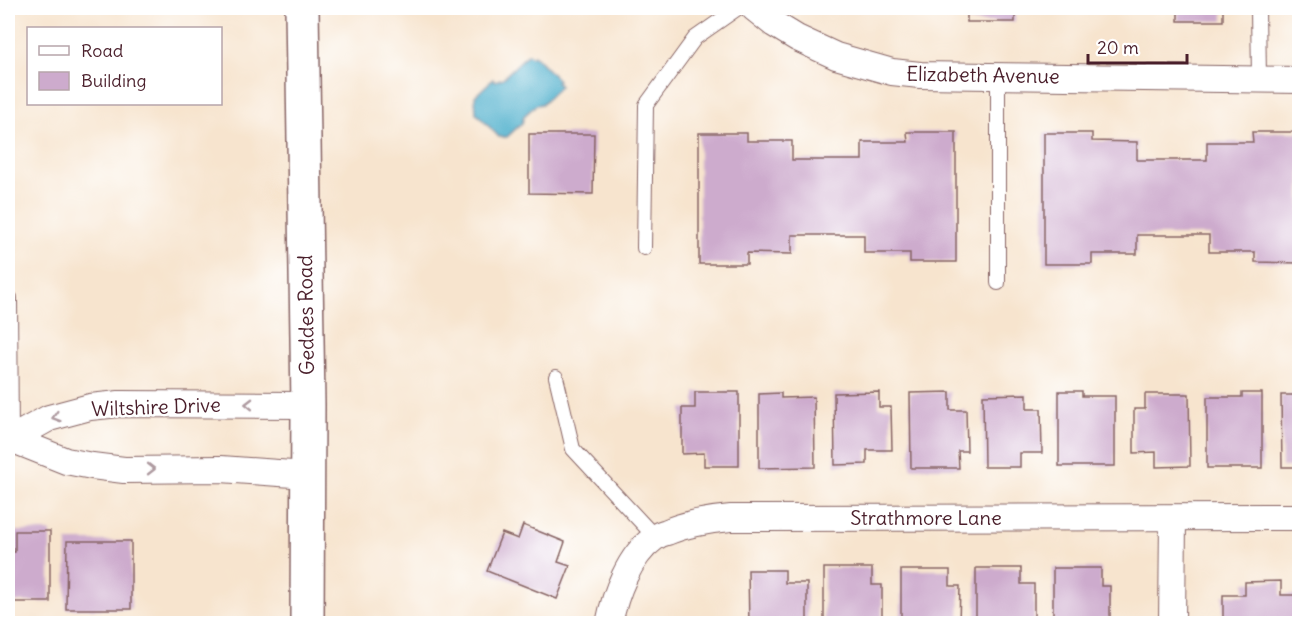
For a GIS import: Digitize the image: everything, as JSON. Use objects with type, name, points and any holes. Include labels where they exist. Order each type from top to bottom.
[{"type":"main road","name":"Geddes Road","points":[[302,8],[308,405],[307,624]]},
{"type":"street","name":"Elizabeth Avenue","points":[[754,8],[797,38],[836,56],[892,72],[920,75],[1299,80]]},
{"type":"street","name":"Wiltshire Drive","points":[[9,439],[50,418],[90,407],[110,405],[308,405]]},
{"type":"street","points":[[9,439],[66,461],[124,470],[221,469],[308,475]]},
{"type":"street","name":"Strathmore Lane","points":[[609,624],[620,585],[637,555],[655,537],[681,526],[706,520],[731,518],[1299,518]]},
{"type":"street","points":[[1172,624],[1173,518]]},
{"type":"lane","points":[[644,248],[646,105],[695,38],[738,8]]},
{"type":"lane","points":[[1258,8],[1259,79]]},
{"type":"lane","points":[[998,76],[998,283]]},
{"type":"lane","points":[[9,439],[10,298]]},
{"type":"lane","points":[[556,377],[573,449],[655,537]]},
{"type":"water","points":[[528,54],[532,57],[534,55],[558,80],[556,82],[560,86],[542,104],[536,105],[524,116],[522,123],[507,137],[499,137],[476,113],[475,96],[493,79],[495,81],[503,78]]},
{"type":"building","points":[[967,8],[1060,8],[1060,12],[1015,12],[1015,22],[967,22]]},
{"type":"building","points":[[1132,8],[1223,8],[1223,21],[1178,21],[1178,11],[1132,11]]},
{"type":"building","points":[[907,132],[956,132],[956,262],[910,262],[910,253],[864,253],[864,235],[792,235],[792,254],[747,253],[747,264],[699,264],[699,133],[747,133],[747,141],[792,141],[792,160],[862,160],[862,142],[908,142]]},
{"type":"building","points":[[1252,132],[1300,132],[1300,263],[1255,262],[1255,252],[1209,252],[1209,235],[1137,235],[1137,254],[1092,254],[1092,264],[1044,264],[1044,133],[1092,133],[1092,141],[1137,142],[1137,160],[1207,160],[1207,142],[1253,142]]},
{"type":"building","points":[[529,134],[594,134],[593,194],[529,193]]},
{"type":"building","points":[[1059,391],[1082,391],[1082,396],[1115,396],[1115,466],[1059,466]]},
{"type":"building","points":[[695,392],[739,392],[739,466],[704,466],[704,453],[682,454],[682,408],[695,408]]},
{"type":"building","points":[[879,392],[879,407],[891,407],[892,450],[867,450],[867,464],[835,465],[834,393]]},
{"type":"building","points":[[950,392],[950,410],[966,410],[967,451],[958,451],[959,468],[911,468],[910,393]]},
{"type":"building","points":[[781,393],[781,398],[814,397],[815,467],[759,468],[759,394]]},
{"type":"building","points":[[1242,393],[1262,393],[1262,468],[1207,468],[1207,397],[1242,397]]},
{"type":"building","points":[[1027,394],[1027,409],[1041,409],[1042,453],[1020,453],[1020,467],[984,467],[983,395]]},
{"type":"building","points":[[1145,394],[1189,394],[1190,466],[1156,467],[1156,452],[1134,453],[1134,409],[1145,409]]},
{"type":"building","points":[[1281,395],[1300,395],[1300,467],[1282,467]]},
{"type":"building","points":[[523,525],[565,542],[558,562],[570,566],[557,599],[487,571],[502,533],[518,539]]},
{"type":"building","points":[[15,531],[50,531],[50,602],[8,602],[8,552],[15,552]]},
{"type":"building","points":[[67,541],[131,541],[131,609],[66,609]]},
{"type":"building","points":[[824,568],[872,568],[872,585],[882,585],[882,624],[824,624]]},
{"type":"building","points":[[976,568],[1021,568],[1021,584],[1034,584],[1034,624],[976,624]]},
{"type":"building","points":[[1053,568],[1101,568],[1101,586],[1110,586],[1110,624],[1053,624]]},
{"type":"building","points":[[748,570],[785,570],[785,583],[807,583],[807,624],[749,624]]},
{"type":"building","points":[[901,570],[950,570],[950,586],[960,586],[959,624],[901,624]]},
{"type":"building","points":[[1281,581],[1281,595],[1299,595],[1299,624],[1223,624],[1223,595],[1245,595],[1245,582]]}]
